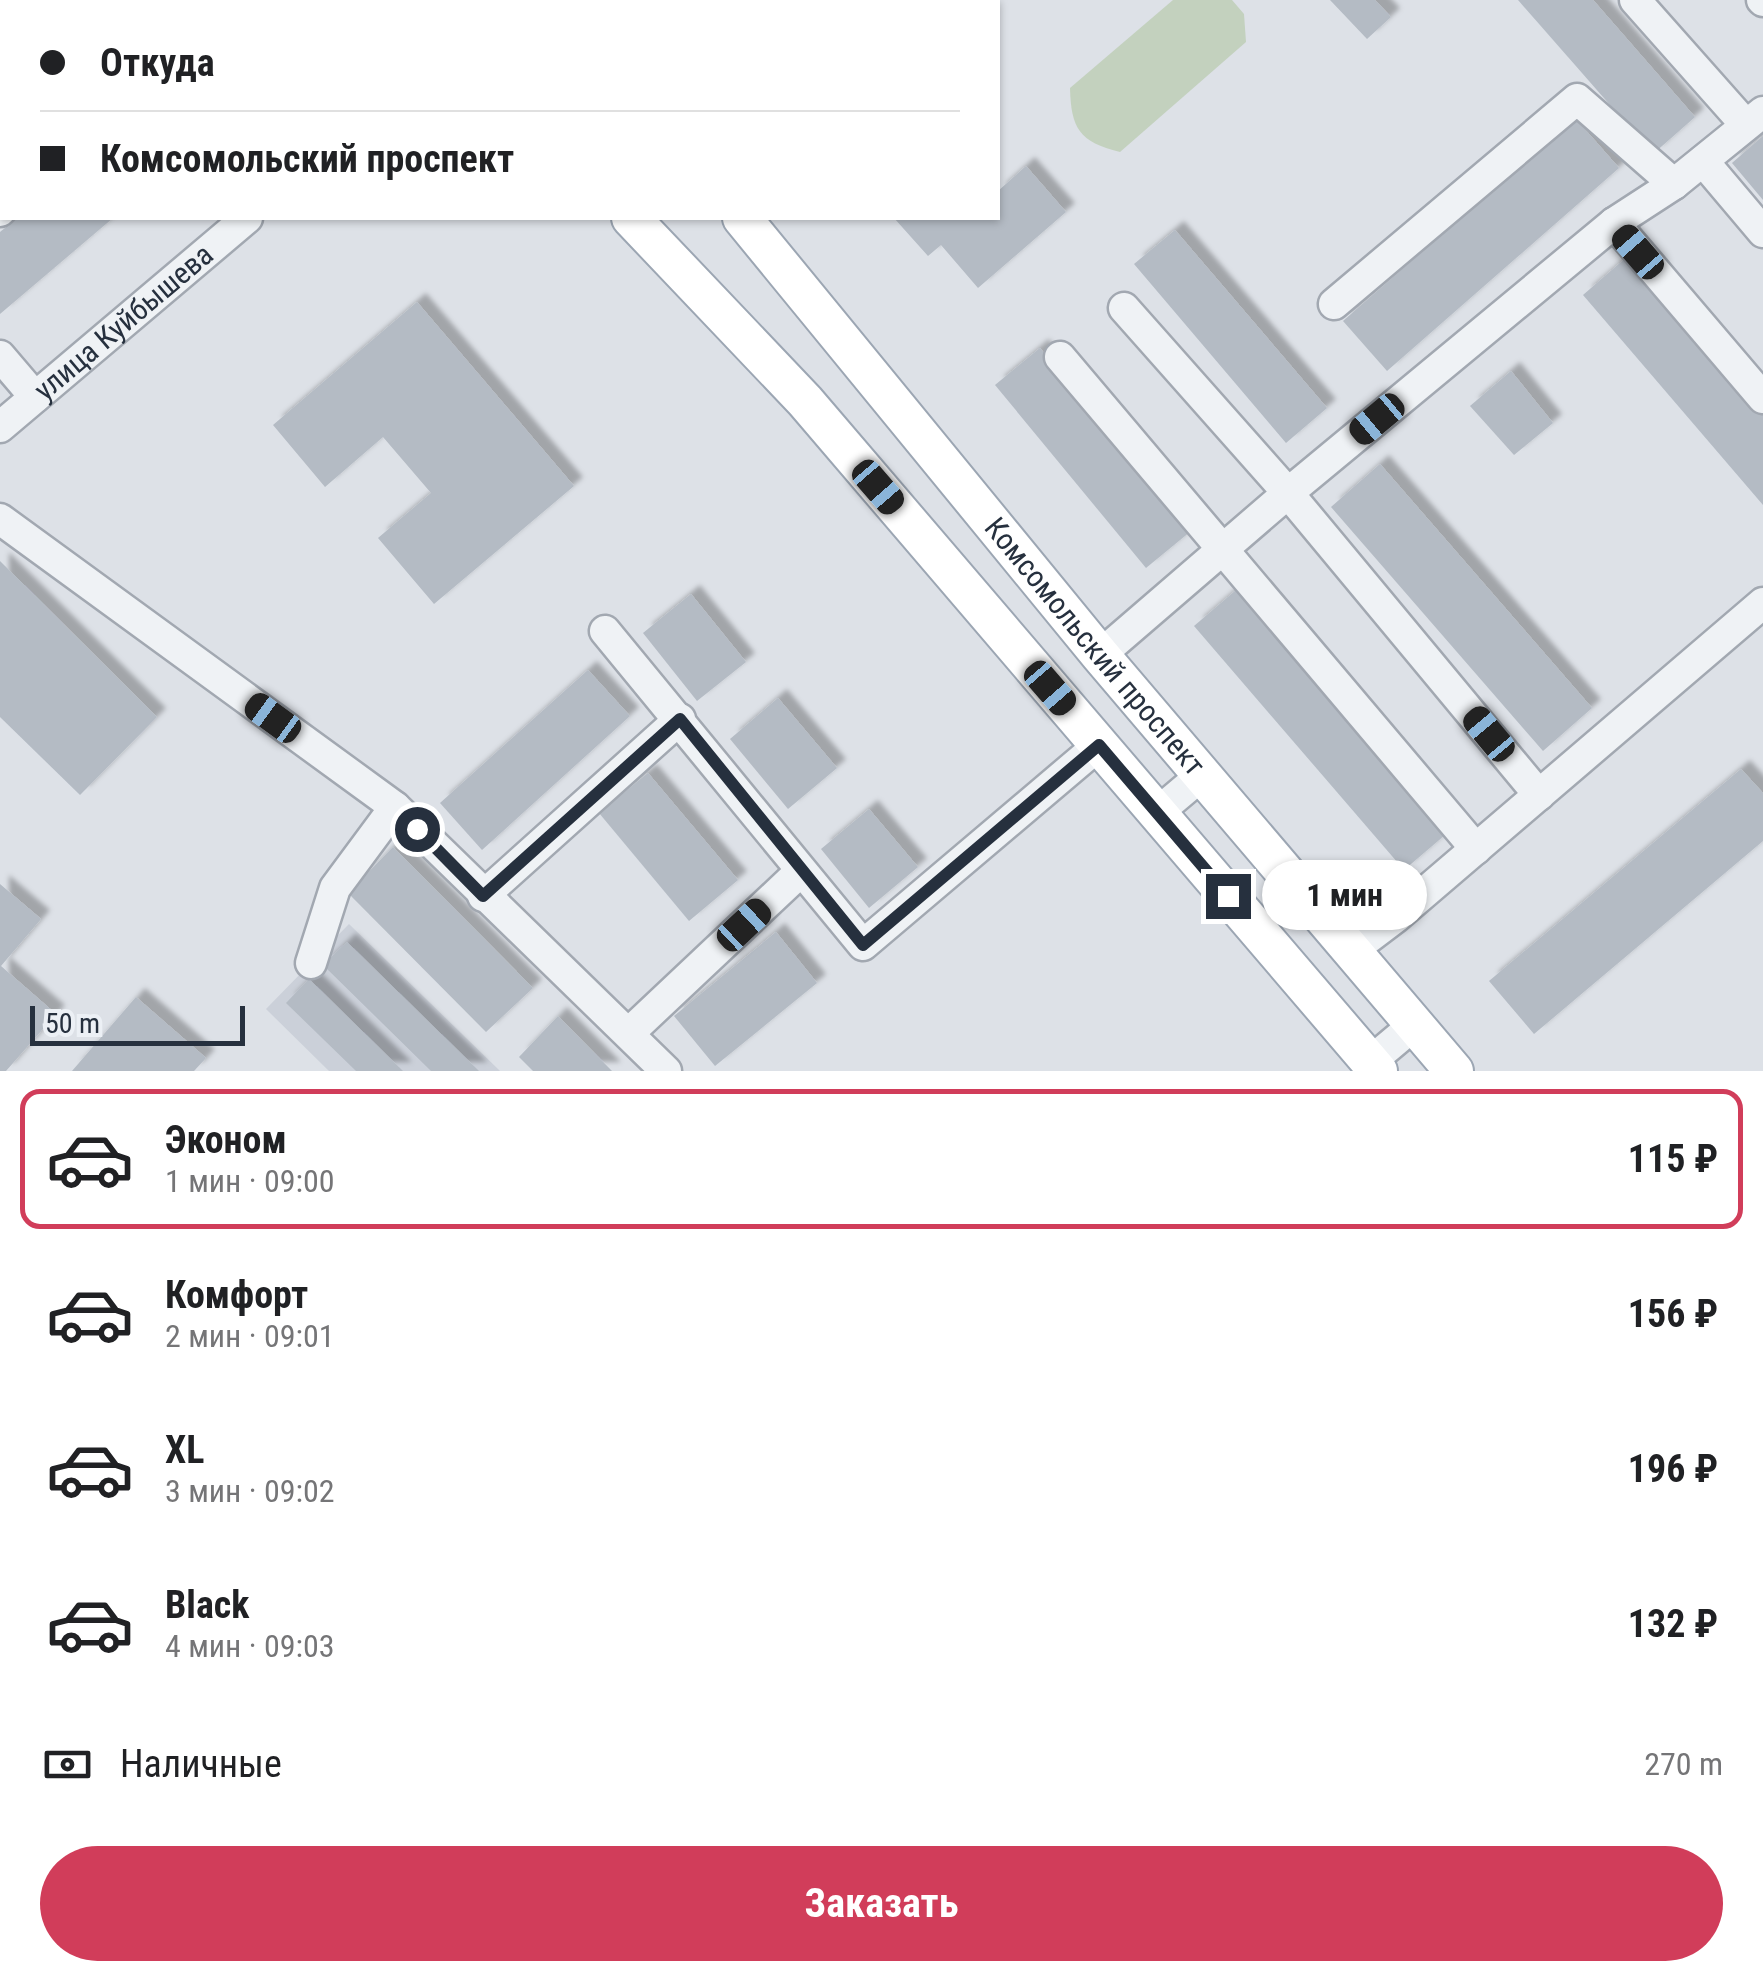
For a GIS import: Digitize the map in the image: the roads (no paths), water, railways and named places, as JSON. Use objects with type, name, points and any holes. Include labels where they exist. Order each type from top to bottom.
[{"type":"main road","name":"Комсомольский проспект","points":[[633,220],[805,401],[1374,1067]]},
{"type":"main road","name":"Комсомольский проспект","points":[[744,220],[1100,655],[1454,1071]]},
{"type":"street","points":[[1100,655],[1288,493],[1614,223],[1674,184],[1754,118],[1635,0]]},
{"type":"street","points":[[1334,304],[1577,99],[1674,184]]},
{"type":"street","points":[[1703,161],[1763,232]]},
{"type":"street","name":"улица Куйбышева","points":[[0,427],[245,220]]},
{"type":"street","points":[[1614,223],[1763,398]]},
{"type":"street","points":[[1124,308],[1288,493],[1539,795]]},
{"type":"street","points":[[0,356],[36,397]]},
{"type":"street","points":[[1060,357],[1476,849]]},
{"type":"street","points":[[0,518],[395,807],[666,1071]]},
{"type":"street","points":[[1352,950],[1763,603]]},
{"type":"street","points":[[605,631],[863,945],[1099,745]]},
{"type":"street","points":[[483,896],[680,719]]},
{"type":"street","points":[[1158,812],[1202,775]]},
{"type":"street","points":[[311,963],[335,888],[395,807]]},
{"type":"street","points":[[629,1033],[801,871]]},
{"type":"street","points":[[1374,1067],[1414,1025]]}]
